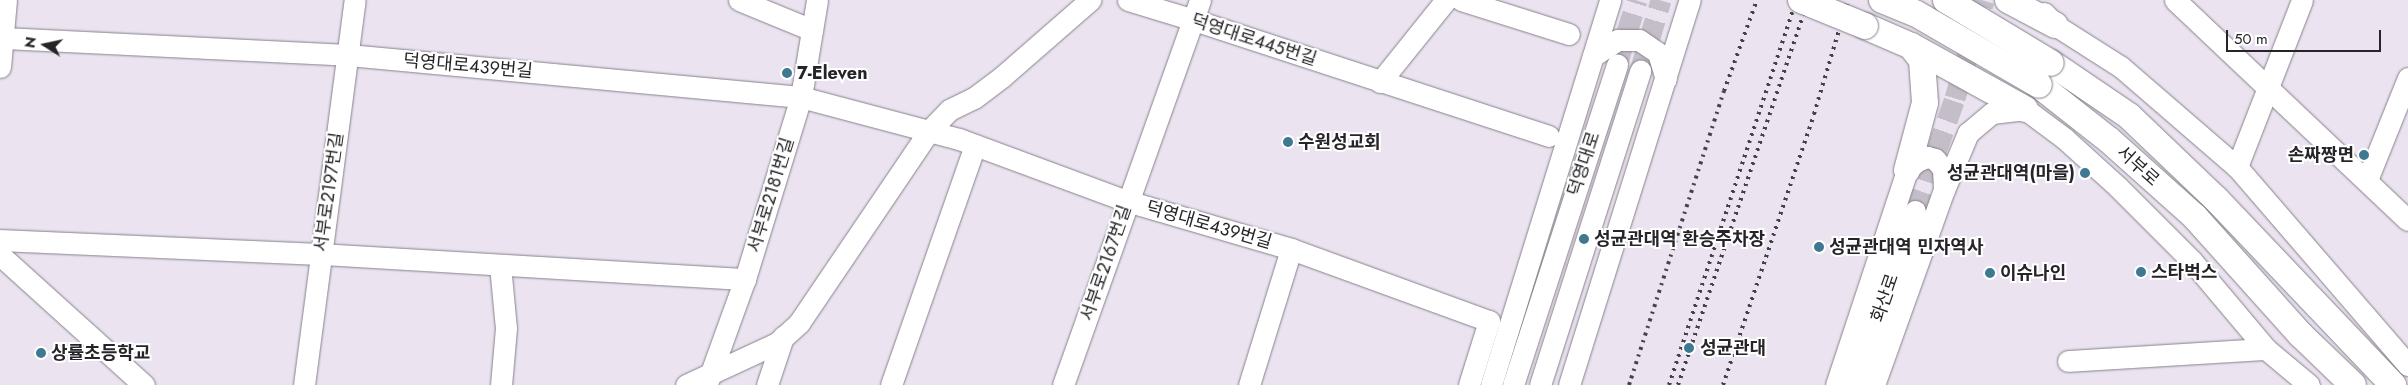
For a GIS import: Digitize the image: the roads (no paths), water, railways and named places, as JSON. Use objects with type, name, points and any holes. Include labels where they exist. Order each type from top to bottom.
[{"type":"main road","name":"서부로","points":[[1801,0],[1910,46],[2024,109]]},
{"type":"main road","name":"서부로","points":[[1882,0],[1915,13],[2039,85],[2110,140],[2195,217],[2301,335],[2353,385]]},
{"type":"main road","name":"서부로","points":[[1946,0],[2051,62],[2129,116],[2216,199],[2393,385]]},
{"type":"main road","points":[[2008,0],[2055,25]]},
{"type":"main road","points":[[1907,170],[1925,104],[1922,60],[1910,46]]},
{"type":"street","points":[[0,67],[6,0]]},
{"type":"street","name":"서부로2197번길","points":[[304,385],[355,0]]},
{"type":"street","points":[[739,0],[812,30]]},
{"type":"street","name":"서부로2181번길","points":[[708,379],[745,280],[801,97],[817,0]]},
{"type":"street","points":[[686,385],[708,379],[777,343],[799,323],[928,131],[949,110],[974,98],[1003,76],[1090,0]]},
{"type":"street","name":"덕영대로445번길","points":[[1128,0],[1197,10],[1380,82],[1549,136]]},
{"type":"street","points":[[1380,82],[1446,0]]},
{"type":"street","points":[[1461,0],[1569,34]]},
{"type":"street","points":[[1492,385],[1610,0]]},
{"type":"street","points":[[1569,385],[1690,0]]},
{"type":"street","points":[[2032,0],[2055,25],[2121,67],[2237,167],[2352,298],[2402,359],[2400,385]]},
{"type":"street","points":[[2175,0],[2408,220]]},
{"type":"street","points":[[2237,167],[2302,0]]},
{"type":"street","name":"서부로2167번길","points":[[1063,385],[1127,201],[1197,10]]},
{"type":"street","name":"덕영대로439번길","points":[[3,38],[348,55],[801,97],[975,145],[1127,201],[1291,250],[1490,321],[1469,385]]},
{"type":"street","points":[[1593,56],[1618,40],[1639,40],[1658,53],[1666,79]]},
{"type":"street","name":"덕영대로","points":[[1513,385],[1618,64]]},
{"type":"street","name":"덕영대로","points":[[1540,385],[1640,71]]},
{"type":"street","points":[[2367,180],[2408,78]]},
{"type":"street","points":[[1874,385],[1944,190],[1968,133],[1992,113],[2024,109]]},
{"type":"street","name":"서부로","points":[[2024,109],[2064,138],[2118,188],[2192,262],[2266,349],[2309,385]]},
{"type":"street","points":[[891,385],[975,145]]},
{"type":"street","points":[[1836,385],[1907,170],[1917,161],[1927,157],[1935,159],[1943,169],[1944,190]]},
{"type":"street","name":"화산로","points":[[1856,385],[1915,211]]},
{"type":"street","points":[[0,240],[321,254],[745,280]]},
{"type":"street","points":[[1250,385],[1291,250]]},
{"type":"street","points":[[0,255],[144,385]]},
{"type":"street","points":[[500,265],[506,328],[501,385]]},
{"type":"street","points":[[767,385],[783,337]]},
{"type":"street","points":[[2068,361],[2266,349]]},
{"type":"street","points":[[1256,365],[1268,385]]},
{"type":"tunnel","points":[[1617,64],[1637,0]]},
{"type":"tunnel","points":[[1640,71],[1661,0]]},
{"type":"tunnel","points":[[1915,211],[1955,98],[1984,0]]},
{"type":"railway","points":[[1629,385],[1724,91],[1757,0]]},
{"type":"railway","points":[[1669,385],[1796,0]]},
{"type":"railway","points":[[1678,385],[1808,0]]},
{"type":"railway","points":[[1723,385],[1814,114],[1848,0]]},
{"type":"place","name":"7-Eleven","points":[[787,73]]},
{"type":"place","name":"수원성교회","points":[[1288,142]]},
{"type":"place","name":"손짜짱면","points":[[2364,155]]},
{"type":"place","name":"성균관대역(마을)","points":[[2085,173]]},
{"type":"place","name":"성균관대역 환승주차장","points":[[1584,239]]},
{"type":"place","name":"성균관대역 민자역사","points":[[1819,247]]},
{"type":"place","name":"스타벅스","points":[[2141,272]]},
{"type":"place","name":"이슈나인","points":[[1990,273]]},
{"type":"place","name":"성균관대","points":[[1689,348]]},
{"type":"place","name":"상률초등학교","points":[[41,353]]}]
